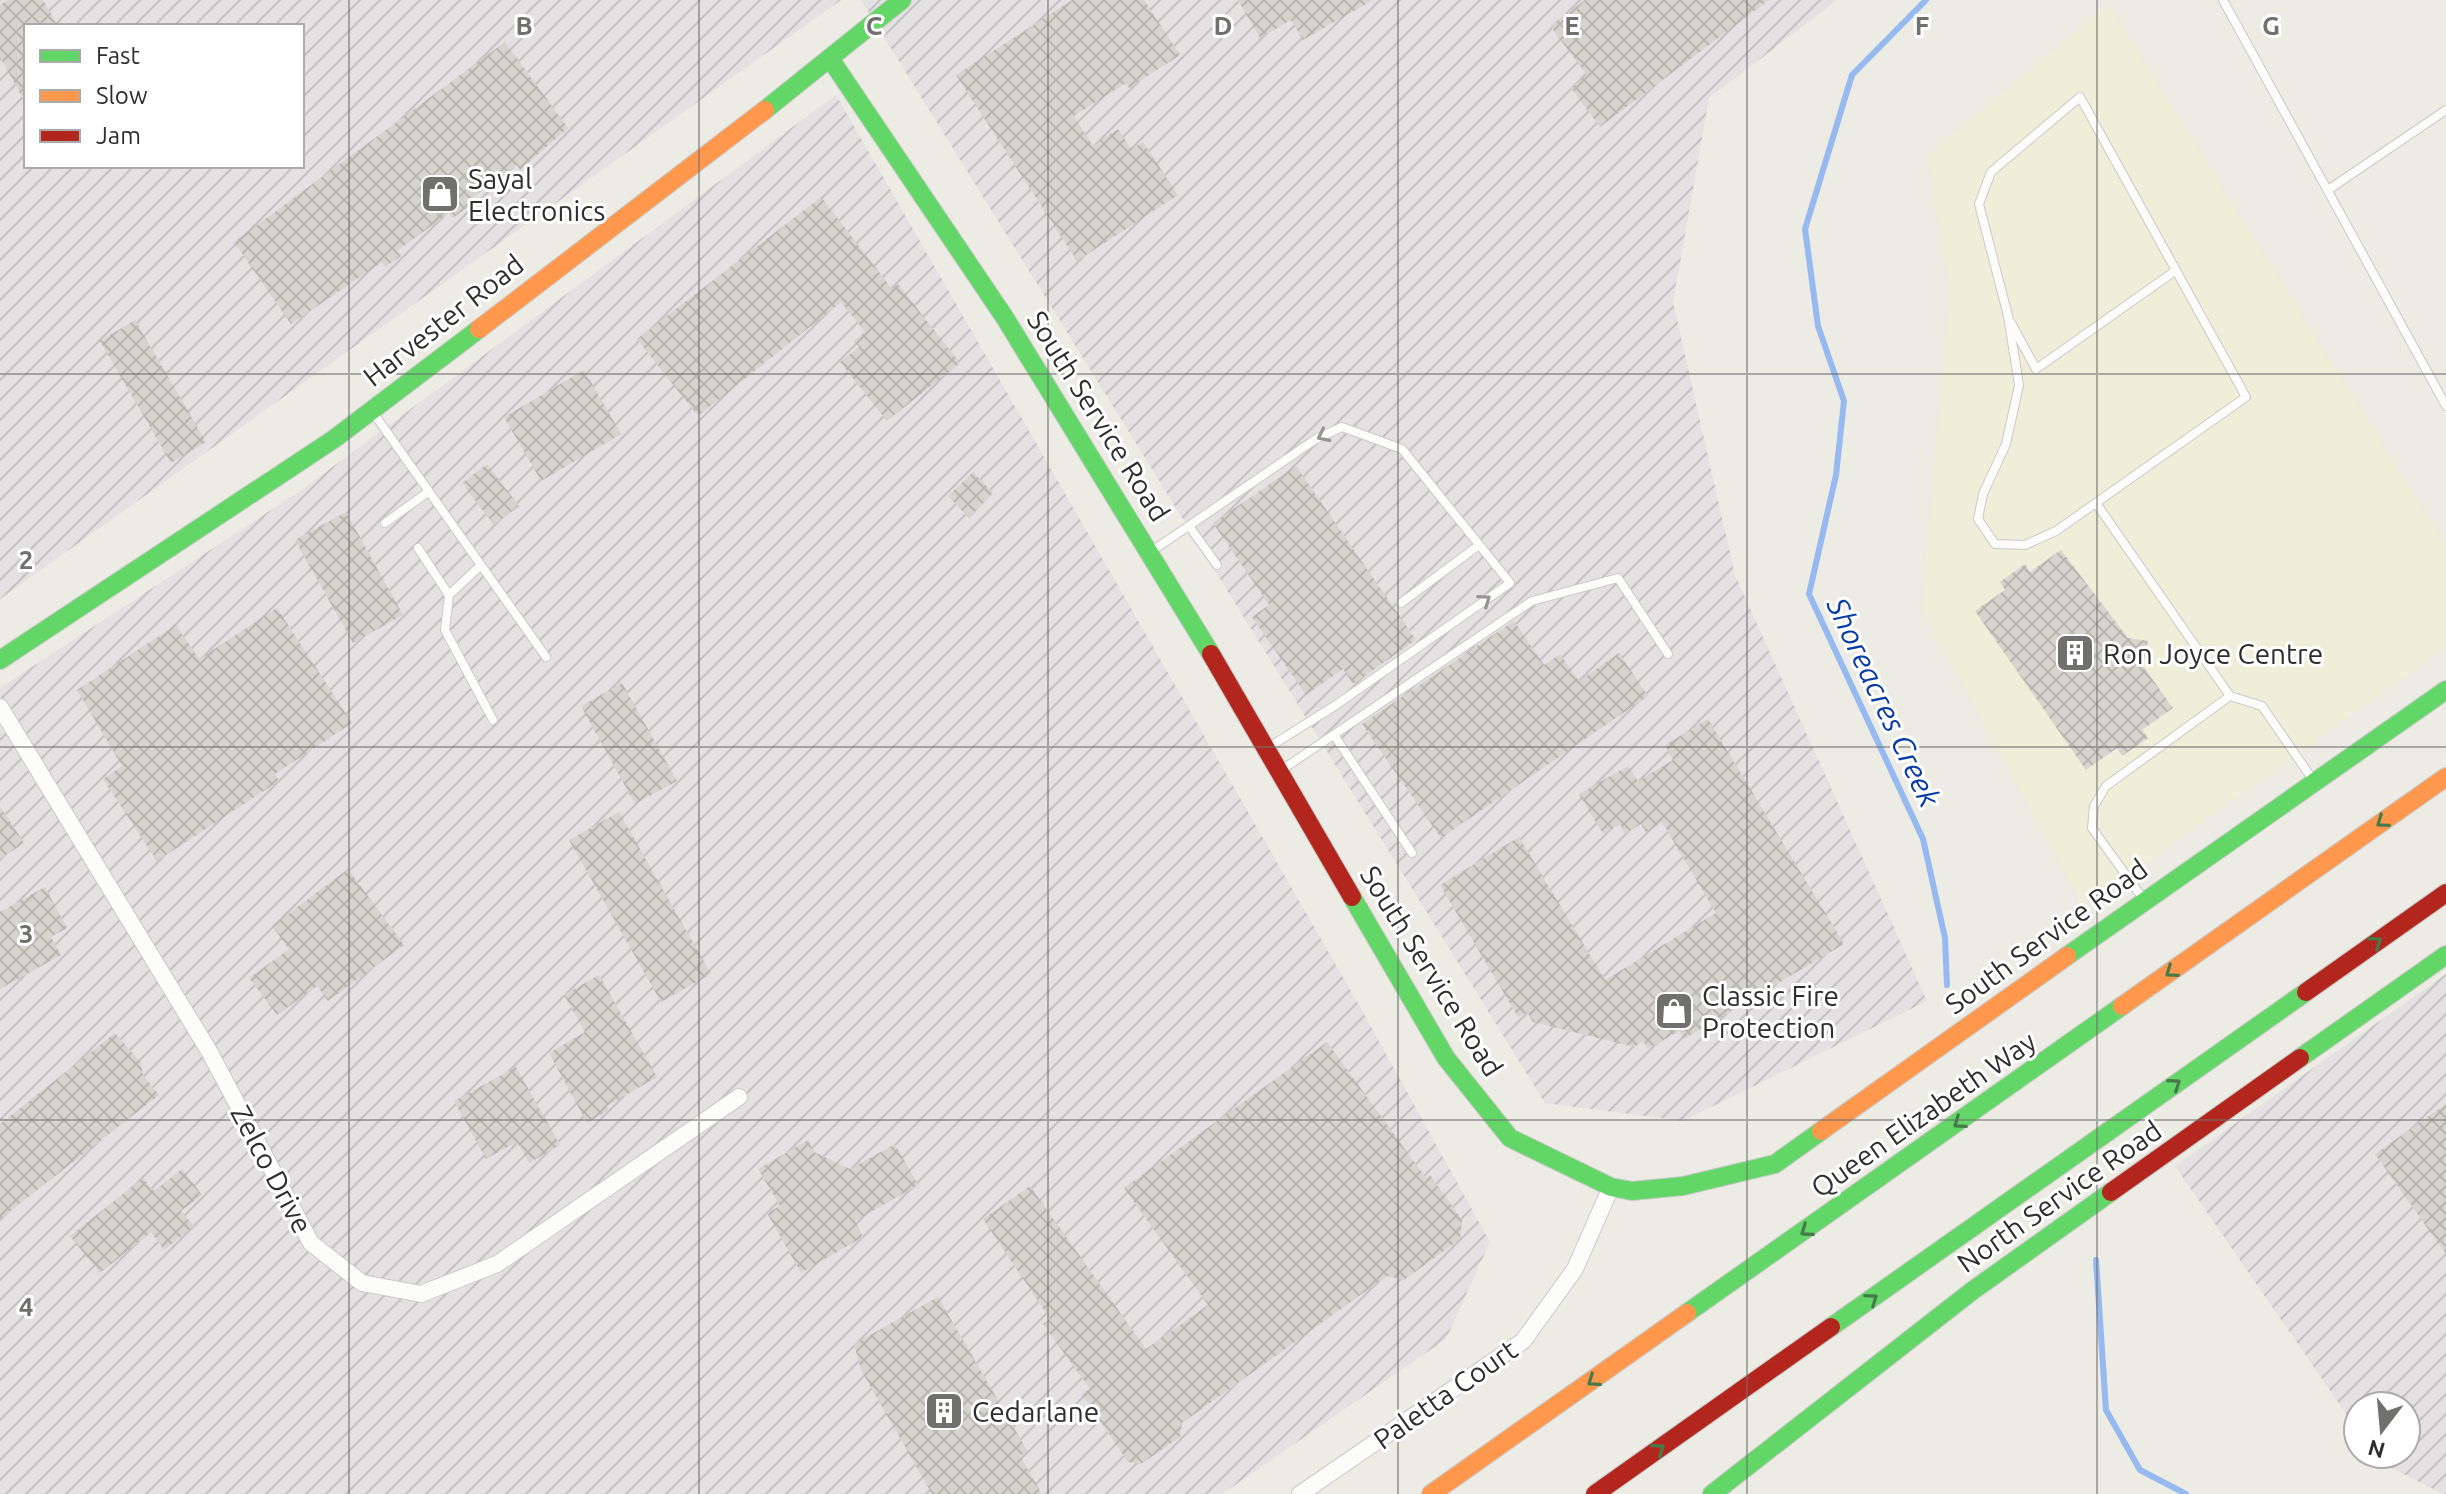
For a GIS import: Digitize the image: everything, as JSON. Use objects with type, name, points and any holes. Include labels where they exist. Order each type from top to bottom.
[{"type":"main road","name":"Harvester Road","points":[[0,660],[276,479],[372,411],[831,60],[902,0]]},
{"type":"main road","name":"South Service Road","points":[[831,60],[1005,318],[1151,552],[1446,1058],[1510,1138],[1611,1187],[1632,1191],[1683,1186],[1775,1164],[2313,780],[2446,690]]},
{"type":"main road","name":"Queen Elizabeth Way","points":[[1431,1494],[2446,777]]},
{"type":"main road","points":[[1595,1494],[2446,893]]},
{"type":"main road","name":"North Service Road","points":[[1712,1494],[1972,1291],[2446,955]]},
{"type":"main road","points":[[1741,1472],[1750,1494]]},
{"type":"street","name":"Zelco Drive","points":[[0,707],[209,1051],[311,1243],[362,1283],[421,1294],[497,1264],[739,1097]]},
{"type":"street","name":"Paletta Court","points":[[1300,1494],[1523,1341],[1575,1269],[1611,1187]]},
{"type":"lane","points":[[2223,0],[2446,406]]},
{"type":"lane","points":[[2080,97],[2175,271],[2246,397],[2056,531],[2025,545],[1995,544],[1978,519],[1983,494],[2006,444],[2019,385],[2008,316],[1979,204],[1991,172],[2080,97]]},
{"type":"lane","points":[[2328,190],[2446,110]]},
{"type":"lane","points":[[2008,316],[2036,369],[2175,271]]},
{"type":"lane","points":[[372,411],[546,657]]},
{"type":"lane","points":[[1151,552],[1290,456],[1342,427],[1402,449],[1510,583],[1266,749]]},
{"type":"lane","points":[[385,523],[428,492]]},
{"type":"lane","points":[[2096,503],[2230,696],[2262,706],[2313,780]]},
{"type":"lane","points":[[1189,526],[1217,565]]},
{"type":"lane","points":[[1401,603],[1479,545]]},
{"type":"lane","points":[[418,548],[449,595],[445,630],[493,720]]},
{"type":"lane","points":[[449,595],[480,566]]},
{"type":"lane","points":[[1279,772],[1532,601],[1618,578],[1668,654]]},
{"type":"lane","points":[[2145,900],[2092,828],[2094,806],[2106,786],[2230,696]]},
{"type":"lane","points":[[1334,735],[1412,853]]},
{"type":"shaded area","points":[[0,0],[841,0],[0,599]]},
{"type":"shaded area","points":[[861,0],[1837,0],[1709,98],[1673,302],[1735,575],[1927,1001],[1683,1121],[1545,1103]]},
{"type":"shaded area","points":[[2108,4],[2446,546],[2446,647],[2083,908],[1921,609],[1949,290],[1927,155]]},
{"type":"shaded area","points":[[836,95],[1360,1007],[1490,1242],[1446,1339],[1222,1494],[0,1494],[0,688],[300,491]]},
{"type":"shaded area","points":[[2446,974],[2446,1494],[2396,1470],[2422,1470],[2422,1390],[2342,1390],[2342,1408],[2175,1166]]},
{"type":"building","points":[[8,0],[43,0],[57,24],[24,24],[24,100],[0,57],[0,5]]},
{"type":"building","points":[[1072,0],[1144,0],[1180,55],[1129,88],[1126,83],[1074,116],[1093,146],[1118,129],[1131,149],[1143,142],[1178,195],[1077,261],[956,75]]},
{"type":"building","points":[[1238,0],[1373,0],[1303,40],[1291,20],[1260,38]]},
{"type":"building","points":[[1585,0],[1769,0],[1600,127],[1571,88],[1587,75],[1550,26]]},
{"type":"building","points":[[505,42],[568,128],[520,170],[517,165],[470,199],[473,203],[453,218],[449,213],[397,251],[401,256],[385,267],[382,262],[291,324],[234,242]]},
{"type":"building","points":[[821,197],[892,289],[898,284],[960,363],[887,421],[840,362],[859,347],[854,341],[865,332],[841,302],[698,416],[637,339]]},
{"type":"building","points":[[135,320],[206,442],[171,463],[100,341]]},
{"type":"building","points":[[584,370],[621,434],[541,481],[504,417]]},
{"type":"building","points":[[487,464],[519,506],[494,525],[462,483]]},
{"type":"building","points":[[1296,466],[1416,640],[1353,684],[1343,669],[1306,695],[1252,617],[1269,605],[1213,523]]},
{"type":"building","points":[[973,472],[993,493],[969,518],[948,496]]},
{"type":"building","points":[[346,512],[403,615],[353,643],[295,540]]},
{"type":"building","name":"Ron Joyce Centre","points":[[2061,550],[2128,638],[2148,641],[2143,666],[2173,708],[2142,730],[2148,738],[2122,756],[2117,748],[2086,770],[1975,611],[2005,590],[2000,582],[2025,564],[2030,572]]},
{"type":"building","points":[[277,608],[352,723],[275,774],[279,781],[157,861],[103,779],[122,766],[77,690],[176,625],[199,659]]},
{"type":"building","points":[[1514,621],[1544,665],[1560,654],[1579,681],[1619,653],[1648,696],[1441,838],[1362,724]]},
{"type":"building","points":[[622,683],[677,781],[635,804],[581,706]]},
{"type":"building","points":[[1708,719],[1844,944],[1684,1039],[1679,1031],[1648,1049],[1643,1041],[1634,1047],[1533,1022],[1527,1012],[1518,1017],[1440,885],[1519,837],[1605,980],[1716,913],[1662,822],[1646,832],[1641,824],[1625,834],[1620,824],[1603,834],[1579,794],[1628,766],[1638,781],[1673,760],[1665,745]]},
{"type":"building","points":[[0,806],[24,843],[0,859]]},
{"type":"building","points":[[619,812],[711,974],[661,1002],[569,840]]},
{"type":"building","points":[[348,869],[404,945],[328,1001],[317,986],[277,1015],[249,978],[289,949],[272,926]]},
{"type":"building","points":[[45,887],[67,928],[51,937],[61,955],[0,989],[0,912]]},
{"type":"building","points":[[599,975],[657,1077],[607,1106],[609,1110],[587,1123],[549,1053],[585,1032],[564,995]]},
{"type":"building","points":[[115,1033],[141,1063],[143,1075],[159,1095],[0,1219],[0,1124]]},
{"type":"building","points":[[1327,1042],[1426,1178],[1430,1175],[1462,1220],[1460,1239],[1404,1280],[1387,1276],[1182,1423],[1180,1437],[1141,1464],[1128,1462],[1082,1394],[1090,1389],[1043,1324],[1050,1319],[983,1219],[1030,1186],[1146,1349],[1208,1305],[1124,1188]]},
{"type":"building","points":[[516,1067],[560,1145],[529,1163],[517,1142],[486,1159],[454,1101]]},
{"type":"building","points":[[2446,1104],[2446,1254],[2375,1154]]},
{"type":"building","points":[[808,1140],[814,1152],[850,1169],[895,1144],[918,1185],[855,1221],[863,1237],[801,1273],[767,1213],[780,1206],[758,1169]]},
{"type":"building","points":[[182,1169],[202,1195],[181,1211],[194,1226],[164,1250],[151,1232],[100,1273],[70,1236],[143,1178],[154,1191]]},
{"type":"building","name":"Cedarlane","points":[[938,1297],[1028,1452],[1020,1456],[1042,1494],[932,1494],[861,1370],[854,1344]]},
{"type":"waterway","name":"Shoreacres Creek","points":[[1926,0],[1852,75],[1805,229],[1818,326],[1844,401],[1836,475],[1809,594],[1923,839],[1945,938],[1947,985]]},
{"type":"waterway","name":"Shoreacres Creek","points":[[2096,1260],[2106,1410],[2140,1470],[2186,1494]]},
{"type":"traffic: fast","points":[[765,110],[902,0]]},
{"type":"traffic: fast","points":[[831,60],[1005,318],[1211,654]]},
{"type":"traffic: fast","points":[[0,660],[334,439],[479,329]]},
{"type":"traffic: fast","points":[[2067,956],[2446,690]]},
{"type":"traffic: fast","points":[[1352,897],[1446,1058],[1510,1138],[1611,1187],[1632,1191],[1683,1186],[1775,1164],[1821,1131]]},
{"type":"traffic: fast","points":[[2300,1058],[2446,955]]},
{"type":"traffic: fast","points":[[1831,1327],[2306,992]]},
{"type":"traffic: fast","points":[[1687,1313],[2122,1006]]},
{"type":"traffic: fast","points":[[1712,1494],[1972,1291],[2111,1192]]},
{"type":"traffic: slow","points":[[479,329],[765,110]]},
{"type":"traffic: slow","points":[[2122,1006],[2446,777]]},
{"type":"traffic: slow","points":[[1821,1131],[2067,956]]},
{"type":"traffic: slow","points":[[1431,1494],[1687,1313]]},
{"type":"traffic: jam","points":[[1211,654],[1352,897]]},
{"type":"traffic: jam","points":[[2306,992],[2446,893]]},
{"type":"traffic: jam","points":[[2111,1192],[2300,1058]]},
{"type":"traffic: jam","points":[[1595,1494],[1831,1327]]},
{"type":"place","name":"Sayal Electronics","points":[[440,194]]},
{"type":"place","name":"Ron Joyce Centre","points":[[2075,653]]},
{"type":"place","name":"Classic Fire Protection","points":[[1674,1011]]},
{"type":"place","name":"Cedarlane","points":[[944,1411]]}]
